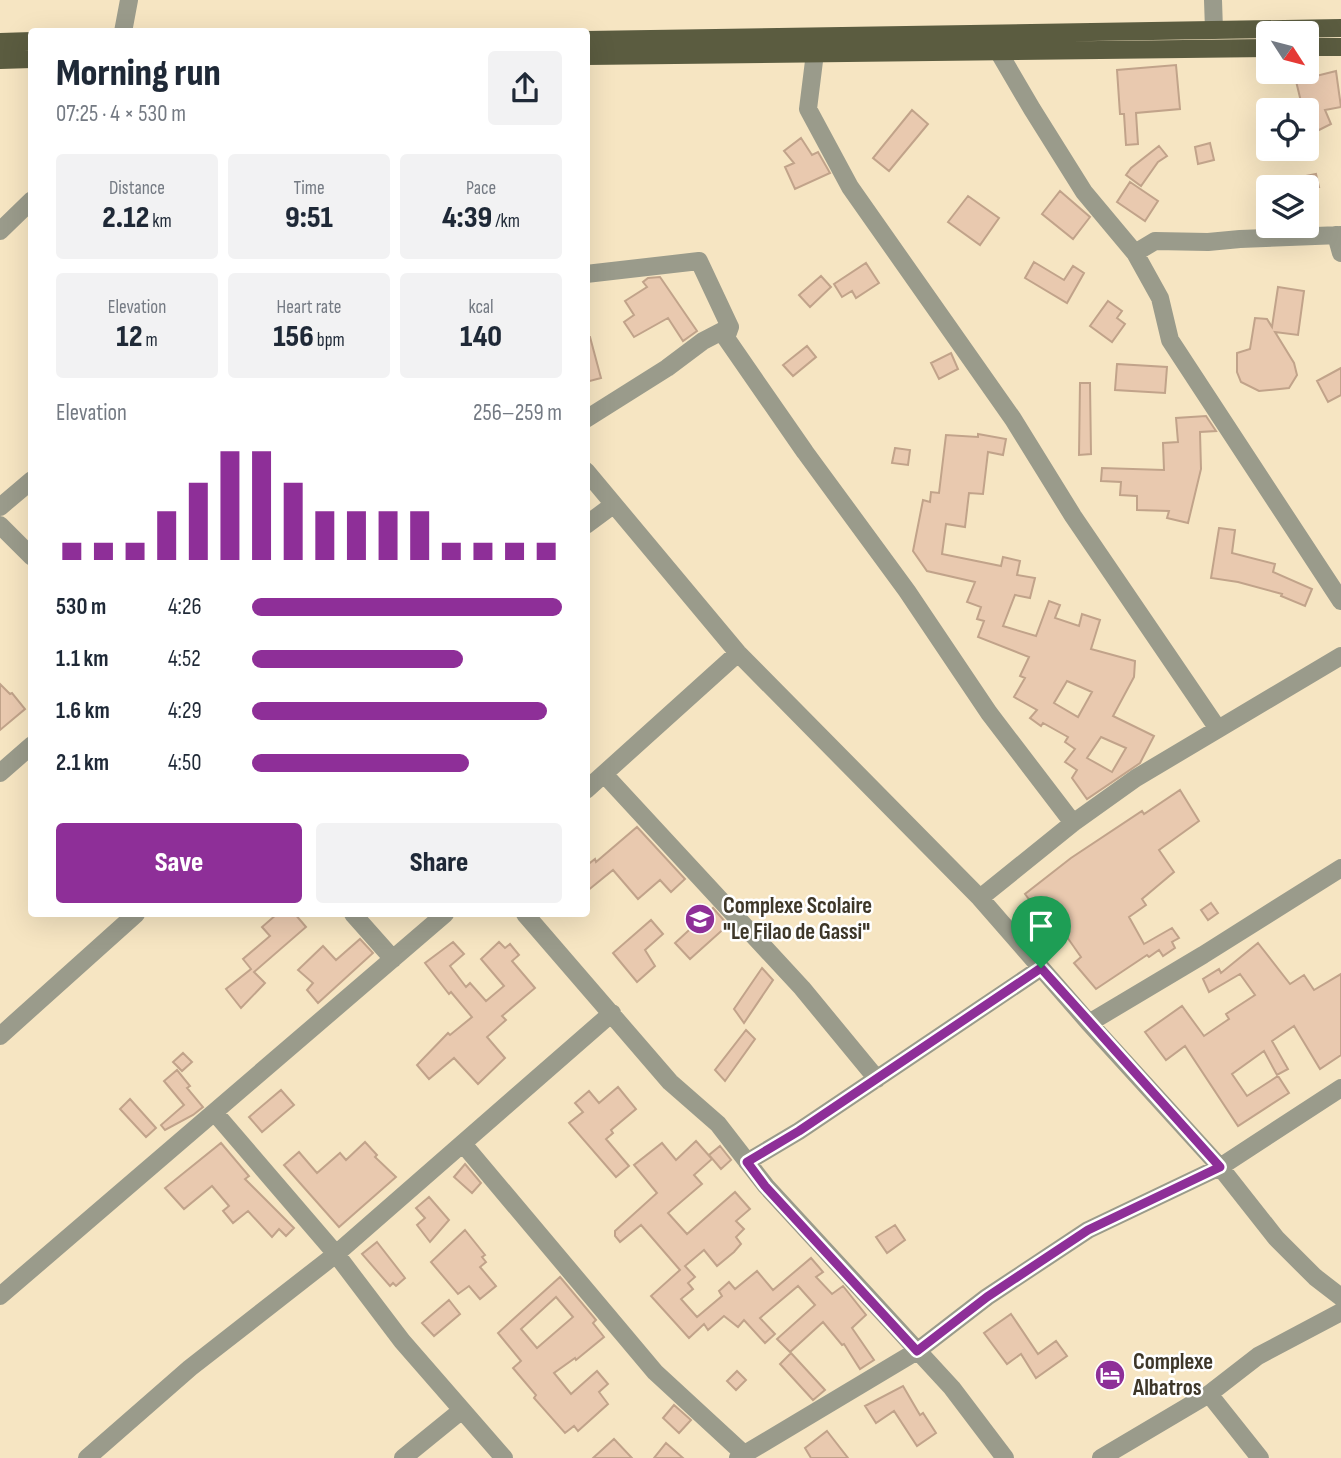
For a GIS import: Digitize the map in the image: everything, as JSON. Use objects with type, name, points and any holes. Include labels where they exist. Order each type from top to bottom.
[{"type":"main road","points":[[590,40],[1341,28]]},
{"type":"main road","points":[[0,41],[28,41]]},
{"type":"main road","points":[[1320,47],[1341,47]]},
{"type":"main road","points":[[590,56],[1256,48]]},
{"type":"main road","points":[[0,60],[28,59]]},
{"type":"street","points":[[124,28],[129,0]]},
{"type":"street","points":[[1213,0],[1214,30]]},
{"type":"street","points":[[998,51],[1084,192],[1135,253],[1160,298],[1170,340],[1341,600]]},
{"type":"street","points":[[815,53],[808,109],[850,187],[1013,419],[1073,516],[1219,729]]},
{"type":"street","points":[[0,231],[28,204]]},
{"type":"street","points":[[1135,253],[1155,241],[1208,242],[1339,235],[1341,253]]},
{"type":"street","points":[[590,274],[699,261],[730,327],[726,338],[907,591],[989,713],[1073,822]]},
{"type":"street","points":[[590,416],[667,368],[703,341],[730,327]]},
{"type":"street","points":[[590,476],[738,653],[981,898],[1088,1023],[1220,1167],[1276,1238],[1315,1278],[1341,1297]]},
{"type":"street","points":[[0,507],[28,483]]},
{"type":"street","points":[[590,522],[613,506]]},
{"type":"street","points":[[0,525],[28,553]]},
{"type":"street","points":[[590,786],[738,653]]},
{"type":"street","points":[[981,898],[1073,822],[1136,778],[1341,656]]},
{"type":"street","points":[[0,773],[28,748]]},
{"type":"street","points":[[604,774],[802,988],[877,1079]]},
{"type":"street","points":[[1088,1023],[1341,868]]},
{"type":"street","points":[[0,1036],[133,917]]},
{"type":"street","points":[[356,917],[393,958]]},
{"type":"street","points":[[3,1288],[215,1113],[273,1060],[441,917]]},
{"type":"street","points":[[528,917],[670,1082],[718,1124],[765,1186],[952,1388],[1005,1458]]},
{"type":"street","points":[[747,1162],[799,1131],[1041,968]]},
{"type":"street","points":[[87,1458],[190,1368],[336,1254],[612,1013]]},
{"type":"street","points":[[464,1144],[655,1372],[741,1456],[917,1351],[987,1297],[1088,1230],[1220,1167],[1341,1088]]},
{"type":"street","points":[[215,1113],[336,1254],[402,1341],[504,1458]]},
{"type":"street","points":[[1101,1458],[1209,1394],[1258,1356],[1341,1312]]},
{"type":"street","points":[[1209,1394],[1260,1458]]},
{"type":"street","points":[[403,1458],[462,1410]]},
{"type":"building","points":[[1176,65],[1180,109],[1136,113],[1138,144],[1126,145],[1124,114],[1120,114],[1117,70]]},
{"type":"building","points":[[1336,71],[1341,107],[1325,110],[1331,124],[1319,130],[1319,98],[1300,98],[1297,84],[1320,84],[1320,75]]},
{"type":"building","points":[[912,110],[928,124],[889,171],[873,158]]},
{"type":"building","points":[[801,138],[812,155],[818,152],[830,173],[795,189],[785,167],[794,163],[784,151]]},
{"type":"building","points":[[1210,143],[1214,160],[1198,164],[1195,147]]},
{"type":"building","points":[[1159,146],[1167,156],[1158,162],[1141,186],[1126,175],[1131,168]]},
{"type":"building","points":[[1130,182],[1158,201],[1145,221],[1117,202]]},
{"type":"building","points":[[1060,191],[1090,217],[1073,239],[1042,214]]},
{"type":"building","points":[[968,196],[999,218],[980,245],[948,222]]},
{"type":"building","points":[[1034,262],[1064,280],[1073,266],[1084,273],[1067,303],[1025,278]]},
{"type":"building","points":[[866,263],[879,283],[856,298],[852,291],[842,297],[834,284]]},
{"type":"building","points":[[821,276],[831,287],[810,307],[799,295]]},
{"type":"building","points":[[660,277],[697,331],[683,341],[668,318],[634,337],[624,322],[634,315],[625,301],[647,287],[643,282],[648,278]]},
{"type":"building","points":[[1278,287],[1304,291],[1298,335],[1275,332],[1294,363],[1297,375],[1289,388],[1259,391],[1241,382],[1237,372],[1237,353],[1250,349],[1255,318],[1267,319],[1272,327]]},
{"type":"building","points":[[1108,301],[1122,311],[1117,318],[1125,324],[1112,342],[1090,326]]},
{"type":"building","points":[[590,337],[601,378],[590,381]]},
{"type":"building","points":[[807,346],[816,357],[793,376],[783,365]]},
{"type":"building","points":[[951,353],[958,369],[939,379],[931,363]]},
{"type":"building","points":[[1117,364],[1167,367],[1165,393],[1115,390]]},
{"type":"building","points":[[1341,368],[1341,395],[1328,402],[1317,381]]},
{"type":"building","points":[[1080,383],[1090,383],[1091,454],[1079,455]]},
{"type":"building","points":[[1206,416],[1216,431],[1200,432],[1201,469],[1188,523],[1167,518],[1169,511],[1137,510],[1137,496],[1120,495],[1121,482],[1101,481],[1102,468],[1164,470],[1163,443],[1178,442],[1176,418]]},
{"type":"building","points":[[978,434],[1006,439],[1003,455],[988,452],[983,494],[969,493],[965,527],[946,524],[942,554],[1001,566],[1003,557],[1020,561],[1017,575],[1035,578],[1030,598],[1015,595],[1003,626],[1036,636],[1049,601],[1060,605],[1055,618],[1079,626],[1082,614],[1100,620],[1091,649],[1135,661],[1134,677],[1113,716],[1154,736],[1140,763],[1087,799],[1072,778],[1077,770],[1065,762],[1075,749],[1065,742],[1068,737],[1043,723],[1041,726],[1030,718],[1037,710],[1014,697],[1025,678],[1020,676],[1029,657],[978,637],[984,621],[977,619],[981,607],[967,602],[975,582],[927,571],[913,551],[923,500],[930,502],[931,492],[939,493],[946,435],[978,437]],"holes":[[[1067,681],[1092,692],[1078,717],[1054,703]],[[1101,737],[1126,748],[1112,772],[1087,758]]]},
{"type":"building","points":[[895,448],[910,450],[908,465],[892,463]]},
{"type":"building","points":[[1219,528],[1235,530],[1232,553],[1275,564],[1273,572],[1312,589],[1305,606],[1281,596],[1282,594],[1211,578]]},
{"type":"building","points":[[0,684],[12,693],[25,709],[0,730]]},
{"type":"building","points":[[1180,790],[1199,821],[1159,850],[1174,872],[1142,899],[1146,905],[1129,917],[1144,944],[1172,928],[1179,938],[1172,942],[1175,948],[1163,956],[1159,950],[1149,957],[1147,955],[1096,989],[1074,963],[1081,957],[1067,937],[1064,933],[1057,937],[1025,894],[1071,858],[1142,811],[1144,814]]},
{"type":"building","points":[[637,827],[685,879],[671,892],[660,880],[638,899],[613,870],[590,889],[590,863],[595,859],[596,862]]},
{"type":"building","points":[[1211,903],[1218,913],[1208,920],[1201,910]]},
{"type":"building","points":[[713,908],[728,925],[690,959],[675,943]]},
{"type":"building","points":[[274,917],[298,917],[306,927],[254,972],[265,983],[241,1008],[226,989],[251,969],[243,959],[270,936],[262,927]]},
{"type":"building","points":[[651,920],[663,934],[645,950],[655,966],[637,982],[613,953]]},
{"type":"building","points":[[360,939],[373,953],[318,1003],[307,990],[313,983],[298,970],[323,946],[336,960]]},
{"type":"building","points":[[453,942],[464,954],[450,966],[466,987],[470,983],[486,1001],[504,986],[481,959],[499,942],[505,948],[510,944],[519,955],[512,961],[535,988],[502,1016],[506,1020],[487,1037],[505,1058],[478,1084],[454,1058],[429,1079],[417,1065],[448,1033],[450,1035],[472,1017],[451,992],[449,994],[425,963]]},
{"type":"building","points":[[1258,943],[1290,984],[1304,975],[1314,990],[1341,974],[1341,1055],[1320,1069],[1294,1026],[1272,1041],[1288,1069],[1277,1075],[1264,1051],[1232,1074],[1247,1096],[1278,1076],[1289,1093],[1238,1126],[1185,1046],[1166,1060],[1145,1032],[1182,1006],[1204,1036],[1229,1019],[1226,1014],[1255,995],[1240,974],[1209,992],[1203,979],[1219,969],[1221,973]]},
{"type":"building","points":[[762,968],[773,980],[744,1023],[734,1009]]},
{"type":"building","points":[[746,1030],[755,1039],[725,1081],[715,1070]]},
{"type":"building","points":[[183,1053],[192,1062],[182,1071],[173,1062]]},
{"type":"building","points":[[177,1070],[190,1086],[187,1088],[203,1107],[165,1130],[161,1125],[184,1105],[164,1081]]},
{"type":"building","points":[[618,1087],[636,1109],[611,1130],[613,1133],[606,1139],[629,1166],[616,1177],[569,1123],[583,1112],[575,1103],[589,1091],[599,1103]]},
{"type":"building","points":[[281,1090],[294,1105],[262,1132],[249,1117]]},
{"type":"building","points":[[130,1099],[156,1128],[146,1137],[120,1109]]},
{"type":"building","points":[[696,1141],[712,1159],[694,1175],[702,1184],[668,1213],[687,1234],[735,1192],[750,1209],[736,1221],[744,1229],[736,1237],[741,1244],[734,1252],[717,1266],[704,1250],[685,1266],[695,1277],[688,1283],[693,1289],[681,1299],[697,1317],[722,1296],[719,1291],[729,1282],[735,1289],[757,1271],[773,1290],[811,1258],[823,1272],[816,1277],[832,1294],[843,1286],[866,1315],[852,1328],[874,1360],[860,1369],[844,1344],[842,1345],[823,1322],[790,1352],[777,1339],[815,1305],[798,1286],[760,1318],[775,1334],[765,1343],[744,1320],[738,1327],[724,1316],[708,1330],[704,1324],[689,1338],[651,1296],[680,1270],[641,1225],[620,1242],[615,1236],[615,1231],[657,1193],[634,1165],[662,1143],[676,1160]]},
{"type":"building","points":[[365,1142],[377,1155],[375,1157],[396,1177],[339,1227],[284,1165],[299,1152],[317,1173],[340,1153],[346,1160]]},
{"type":"building","points":[[221,1143],[249,1176],[245,1179],[294,1228],[286,1236],[279,1229],[272,1237],[248,1211],[233,1223],[223,1211],[229,1206],[212,1186],[184,1209],[165,1188]]},
{"type":"building","points":[[720,1146],[731,1160],[721,1169],[709,1155]]},
{"type":"building","points":[[465,1164],[481,1183],[472,1193],[454,1177]]},
{"type":"building","points":[[429,1197],[449,1220],[430,1242],[417,1225],[425,1218],[416,1208]]},
{"type":"building","points":[[895,1225],[905,1240],[887,1253],[876,1237]]},
{"type":"building","points":[[465,1230],[485,1255],[482,1257],[486,1262],[480,1267],[496,1286],[480,1299],[469,1286],[458,1294],[431,1262]]},
{"type":"building","points":[[377,1242],[405,1278],[396,1286],[393,1283],[390,1286],[362,1254]]},
{"type":"building","points":[[560,1277],[596,1320],[593,1323],[604,1337],[576,1360],[575,1358],[554,1373],[571,1394],[597,1371],[608,1384],[599,1392],[608,1404],[578,1431],[574,1426],[565,1433],[534,1398],[536,1395],[513,1368],[521,1361],[498,1333]],"holes":[[[556,1297],[573,1317],[537,1348],[521,1329]]]},
{"type":"building","points":[[449,1300],[460,1314],[434,1336],[422,1323]]},
{"type":"building","points":[[1011,1314],[1038,1354],[1056,1341],[1067,1356],[1036,1378],[1021,1354],[1007,1364],[984,1333]]},
{"type":"building","points":[[791,1353],[825,1390],[813,1400],[780,1364]]},
{"type":"building","points":[[737,1371],[746,1380],[736,1390],[727,1381]]},
{"type":"building","points":[[903,1386],[920,1415],[923,1413],[936,1433],[917,1446],[894,1411],[876,1423],[865,1406]]},
{"type":"building","points":[[674,1405],[691,1420],[679,1433],[663,1418]]},
{"type":"building","points":[[827,1431],[848,1458],[811,1458],[805,1448]]},
{"type":"building","points":[[614,1439],[632,1458],[593,1458]]},
{"type":"building","points":[[666,1443],[683,1458],[654,1458]]},
{"type":"place","name":"Complexe Scolaire \"Le Filao de Gassi\"","points":[[700,919]]},
{"type":"place","name":"Complexe Albatros","points":[[1110,1375]]},
{"type":"route","points":[[1041,968],[1220,1167],[1088,1230],[987,1297],[917,1351],[765,1186],[747,1162],[799,1131],[1041,968]]}]
